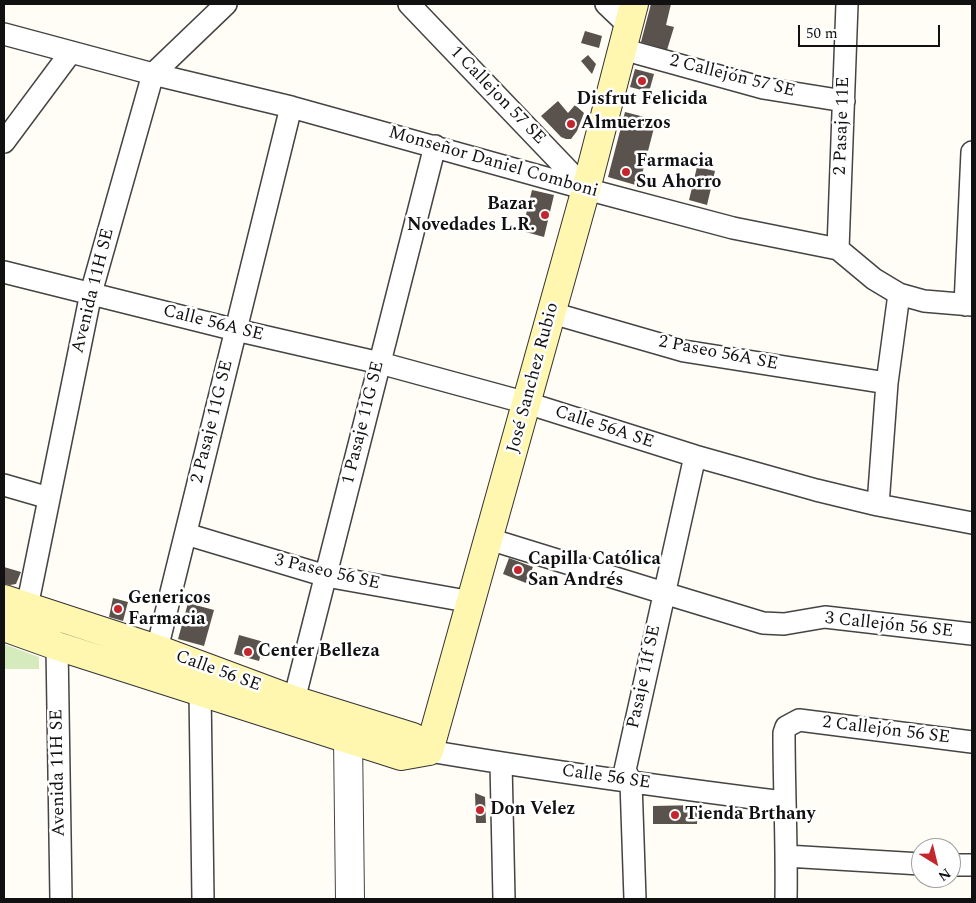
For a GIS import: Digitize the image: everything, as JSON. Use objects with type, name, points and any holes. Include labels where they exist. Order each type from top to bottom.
[{"type":"main road","name":"José Sanchez Rubio","points":[[430,751],[586,189],[628,26]]},
{"type":"main road","name":"Calle 56 SE","points":[[16,603],[157,649],[294,700],[413,737],[430,751]]},
{"type":"main road","name":"Calle 56 SE","points":[[4,627],[57,646],[402,756],[430,751]]},
{"type":"street","name":"1 Callejon 57 SE","points":[[409,4],[586,189]]},
{"type":"street","name":"2 Callejón 57 SE","points":[[606,4],[628,26],[763,88],[844,101]]},
{"type":"street","name":"2 Pasaje 11E","points":[[838,249],[847,4]]},
{"type":"street","points":[[153,74],[223,5]]},
{"type":"street","name":"Monseñor Daniel Comboni","points":[[4,34],[153,74],[291,107],[733,228],[838,249],[874,279],[899,294],[924,301],[969,305]]},
{"type":"street","points":[[4,142],[70,52]]},
{"type":"street","name":"Avenida 11H SE","points":[[16,603],[49,498],[90,293],[153,74]]},
{"type":"street","name":"2 Pasaje 11G SE","points":[[157,649],[291,107]]},
{"type":"street","name":"1 Pasaje 11G SE","points":[[294,700],[434,146]]},
{"type":"street","points":[[969,305],[972,152]]},
{"type":"street","name":"Calle 56A SE","points":[[4,272],[236,330],[380,363],[527,403],[695,456],[816,490],[878,505],[972,523]]},
{"type":"street","points":[[878,505],[887,383],[899,294]]},
{"type":"street","name":"2 Paseo 56A SE","points":[[552,313],[684,351],[887,383]]},
{"type":"street","name":"Pasaje 11f SE","points":[[635,899],[631,782],[625,770],[695,456]]},
{"type":"street","points":[[4,485],[49,498]]},
{"type":"street","name":"3 Paseo 56 SE","points":[[186,534],[326,576],[472,602]]},
{"type":"street","name":"3 Callejón 56 SE","points":[[489,539],[763,623],[784,624],[825,617],[972,634]]},
{"type":"street","name":"Avenida 11H SE","points":[[57,646],[62,899]]},
{"type":"street","points":[[200,691],[203,899]]},
{"type":"street","name":"2 Callejón 56 SE","points":[[784,802],[784,733],[786,727],[799,720],[972,742]]},
{"type":"street","points":[[348,739],[350,899]]},
{"type":"street","name":"Calle 56 SE","points":[[430,751],[631,782],[784,802]]},
{"type":"street","points":[[501,763],[504,899]]},
{"type":"street","points":[[784,802],[786,899]]},
{"type":"street","points":[[786,856],[911,863]]},
{"type":"green space","points":[[4,644],[39,657],[39,669],[4,669]]},
{"type":"building","points":[[651,4],[671,4],[666,25],[674,27],[667,50],[641,42]]},
{"type":"building","points":[[585,31],[602,36],[599,48],[581,43]]},
{"type":"building","points":[[588,55],[596,64],[592,74],[581,61]]},
{"type":"building","name":"Disfrut Felicida","points":[[635,69],[654,74],[649,92],[630,87]]},
{"type":"building","points":[[558,101],[568,113],[575,105],[584,113],[577,131],[571,139],[561,137],[541,116]]},
{"type":"building","points":[[625,112],[656,120],[639,186],[608,177]]},
{"type":"building","points":[[697,167],[715,171],[707,205],[689,200]]},
{"type":"building","points":[[532,190],[554,195],[544,237],[522,231]]},
{"type":"building","name":"Capilla Católica San Andrés","points":[[509,558],[533,567],[526,583],[503,574]]},
{"type":"building","points":[[4,567],[21,572],[16,584],[4,584]]},
{"type":"building","name":"Genericos Farmacia","points":[[113,598],[128,602],[123,621],[109,617]]},
{"type":"building","points":[[188,603],[214,610],[204,646],[178,639]]},
{"type":"building","points":[[239,635],[264,642],[259,661],[234,654]]},
{"type":"building","name":"Don Velez","points":[[475,793],[485,797],[486,823],[476,823]]},
{"type":"building","name":"Tienda Brthany","points":[[698,805],[697,824],[653,824],[653,806]]},
{"type":"place","name":"Disfrut Felicida","points":[[642,81]]},
{"type":"place","name":"Almuerzos","points":[[571,124]]},
{"type":"place","name":"Farmacia Su Ahorro","points":[[626,172]]},
{"type":"place","name":"Bazar Novedades L.R.","points":[[545,215]]},
{"type":"place","name":"Capilla Católica San Andrés","points":[[518,570]]},
{"type":"place","name":"Genericos Farmacia","points":[[118,609]]},
{"type":"place","name":"Center Belleza","points":[[248,652]]},
{"type":"place","name":"Don Velez","points":[[480,810]]},
{"type":"place","name":"Tienda Brthany","points":[[675,815]]}]
